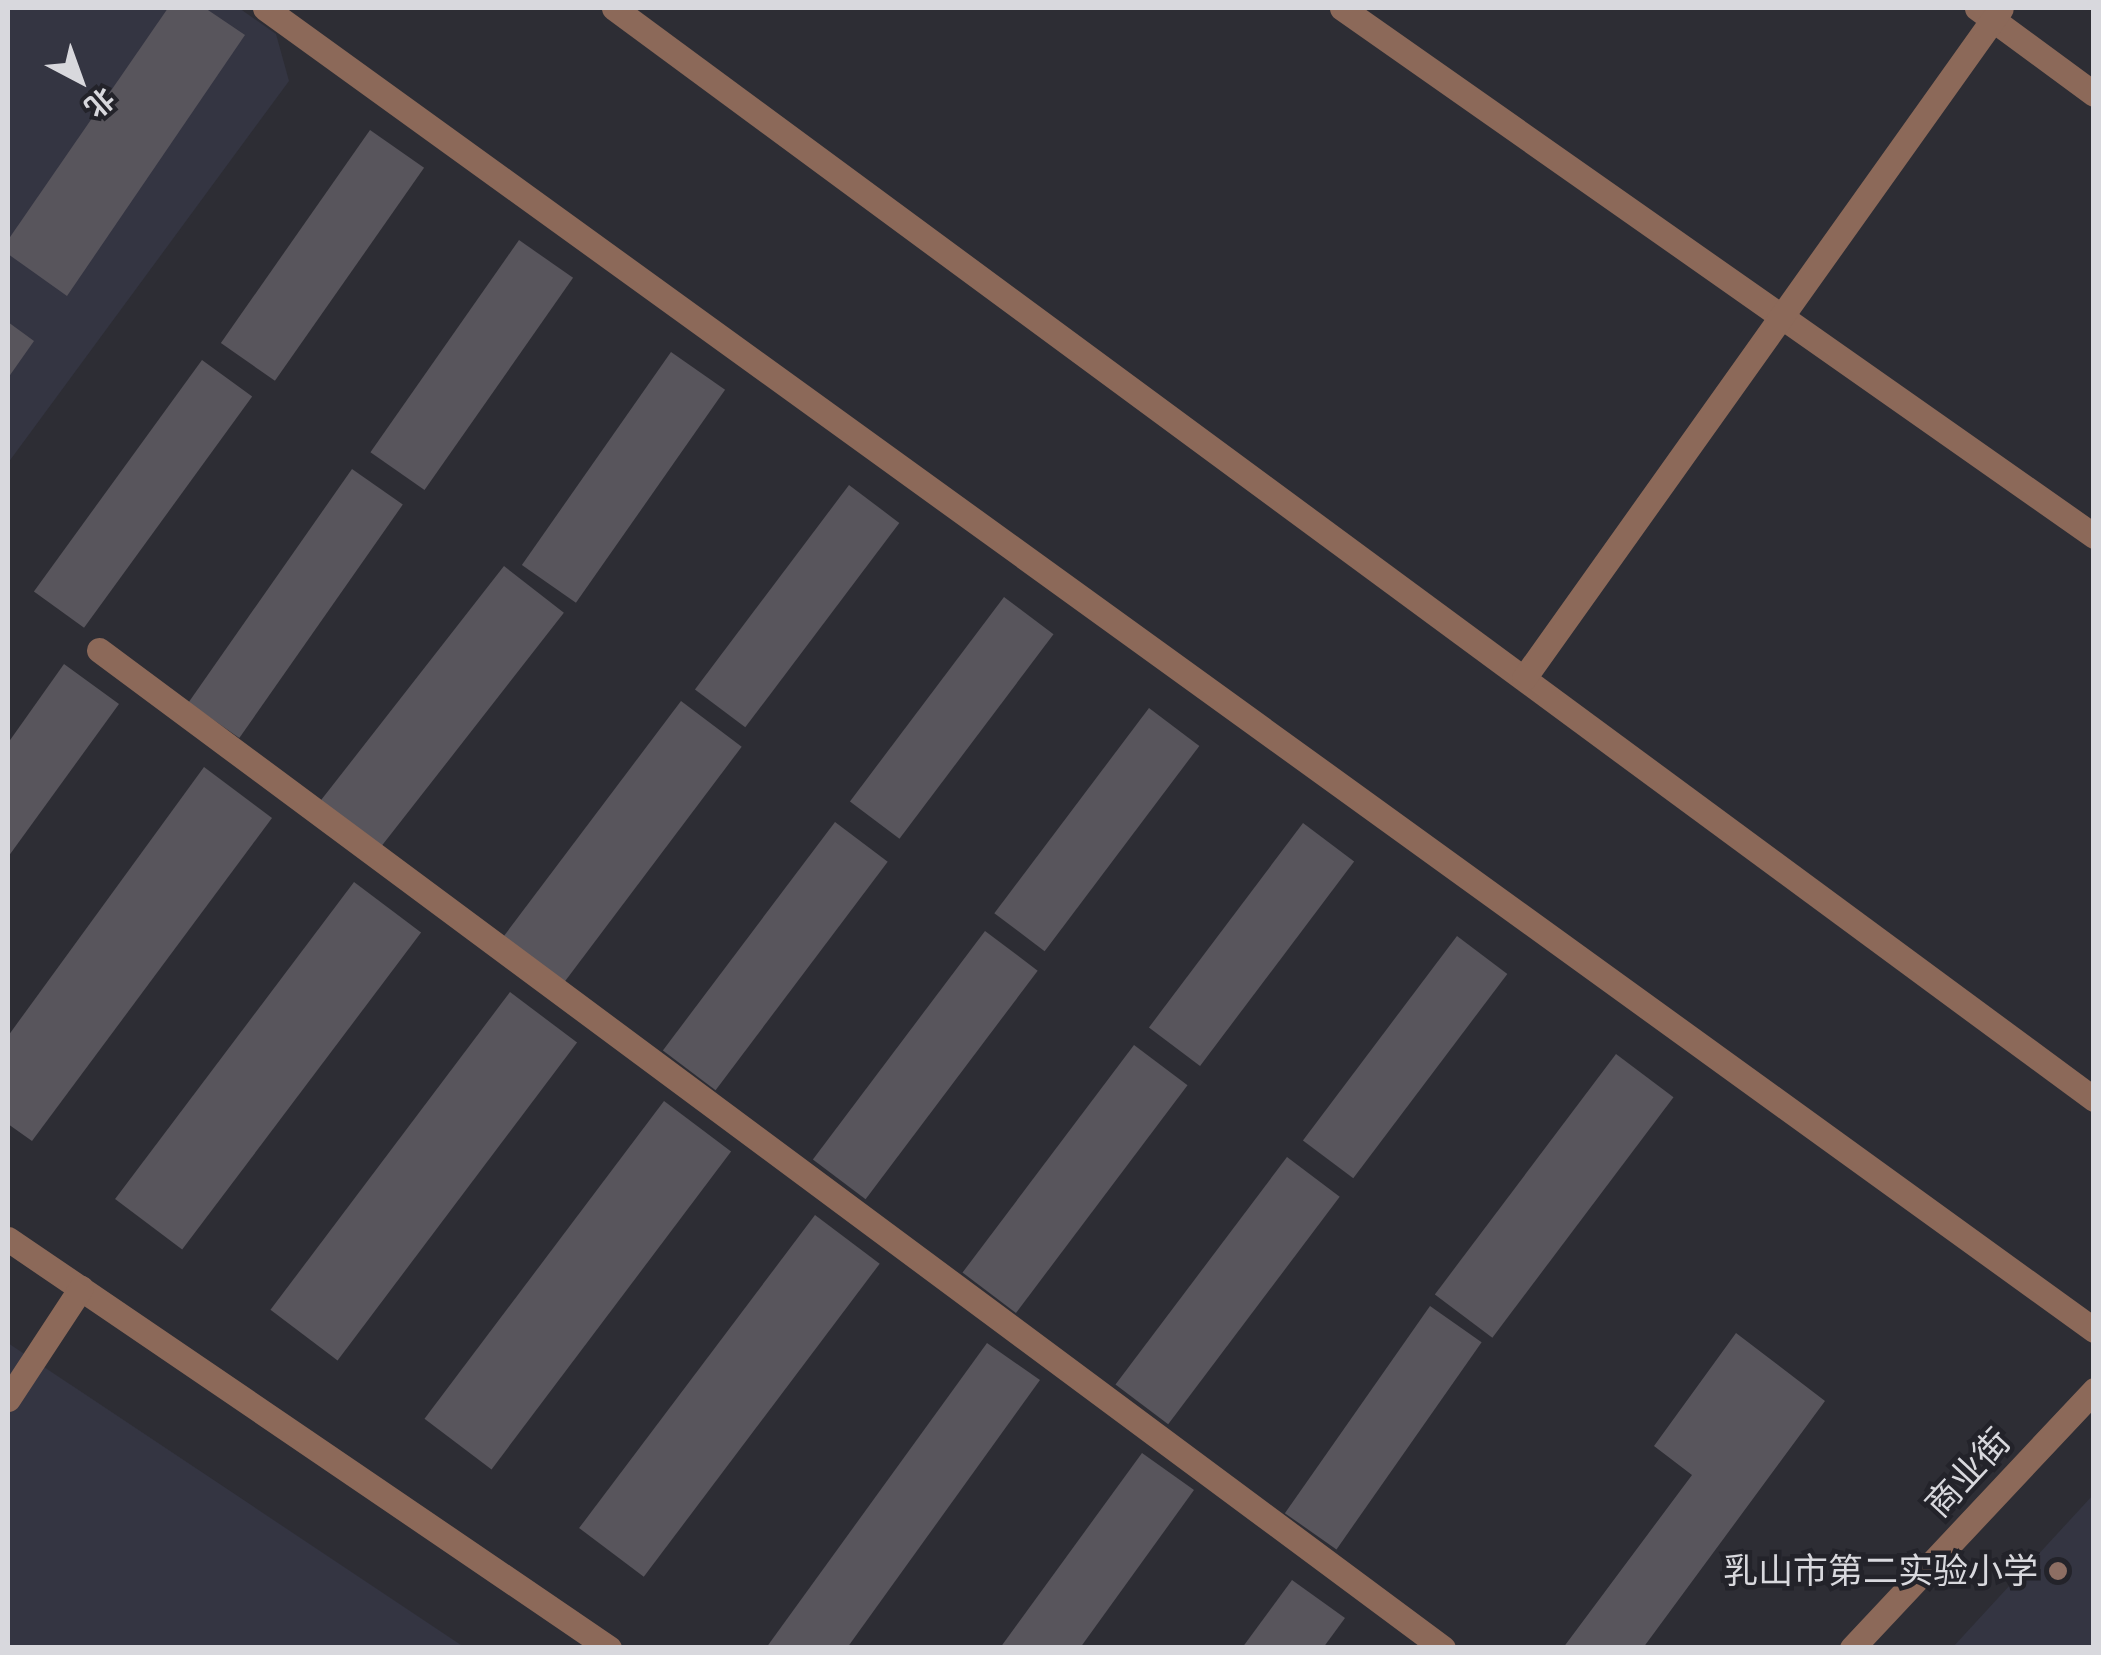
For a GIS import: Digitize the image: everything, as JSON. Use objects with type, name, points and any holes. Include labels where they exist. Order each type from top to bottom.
[{"type":"street","points":[[265,8],[2094,1330]]},
{"type":"street","points":[[614,8],[2094,1099]]},
{"type":"street","points":[[1342,8],[2094,536]]},
{"type":"street","points":[[1524,678],[1781,317],[1990,11],[2094,94]]},
{"type":"street","points":[[99,650],[1444,1648]]},
{"type":"street","points":[[8,1238],[609,1648]]},
{"type":"street","points":[[8,1399],[80,1288]]},
{"type":"street","name":"商业街","points":[[1852,1648],[2094,1390]]},
{"type":"shaded area","points":[[8,8],[239,8],[276,34],[289,81],[8,463]]},
{"type":"shaded area","points":[[8,1343],[464,1647],[8,1647]]},
{"type":"shaded area","name":"乳山市第二实验小学","points":[[2093,1495],[2093,1647],[1953,1647]]},
{"type":"building","points":[[168,8],[205,8],[245,35],[67,296],[8,254],[8,240]]},
{"type":"building","points":[[370,130],[424,168],[275,381],[221,343]]},
{"type":"building","points":[[519,240],[573,278],[425,490],[370,452]]},
{"type":"building","points":[[8,322],[34,341],[8,378]]},
{"type":"building","points":[[671,352],[725,390],[576,603],[522,565]]},
{"type":"building","points":[[202,360],[252,396],[84,628],[34,591]]},
{"type":"building","points":[[352,469],[403,505],[239,738],[189,702]]},
{"type":"building","points":[[849,485],[899,523],[745,727],[695,689]]},
{"type":"building","points":[[504,566],[564,613],[380,848],[321,801]]},
{"type":"building","points":[[1004,597],[1054,634],[899,839],[850,801]]},
{"type":"building","points":[[64,664],[119,704],[8,857],[8,743]]},
{"type":"building","points":[[681,701],[742,747],[563,984],[502,938]]},
{"type":"building","points":[[1149,708],[1199,746],[1045,951],[994,913]]},
{"type":"building","points":[[204,767],[272,818],[32,1141],[8,1124],[8,1036]]},
{"type":"building","points":[[835,822],[888,862],[716,1090],[663,1050]]},
{"type":"building","points":[[1303,823],[1354,862],[1200,1066],[1149,1027]]},
{"type":"building","points":[[354,882],[421,933],[182,1250],[115,1199]]},
{"type":"building","points":[[985,931],[1038,971],[866,1199],[813,1159]]},
{"type":"building","points":[[1457,936],[1507,974],[1353,1178],[1303,1140]]},
{"type":"building","points":[[510,992],[577,1043],[338,1360],[270,1310]]},
{"type":"building","points":[[1134,1045],[1188,1085],[1016,1313],[962,1273]]},
{"type":"building","points":[[1616,1054],[1674,1097],[1492,1338],[1435,1294]]},
{"type":"building","points":[[664,1101],[731,1152],[492,1469],[424,1419]]},
{"type":"building","points":[[1287,1157],[1340,1197],[1168,1424],[1115,1385]]},
{"type":"building","points":[[815,1215],[880,1264],[644,1577],[579,1528]]},
{"type":"building","points":[[1430,1306],[1482,1342],[1336,1549],[1285,1513]]},
{"type":"building","points":[[1736,1333],[1825,1401],[1643,1648],[1563,1648],[1692,1475],[1654,1446]]},
{"type":"building","points":[[987,1343],[1040,1380],[847,1648],[766,1648]]},
{"type":"building","points":[[1142,1453],[1194,1490],[1080,1648],[1000,1648]]},
{"type":"building","points":[[1292,1580],[1345,1618],[1323,1648],[1242,1648]]},
{"type":"place","name":"乳山市第二实验小学","points":[[2058,1571]]}]
